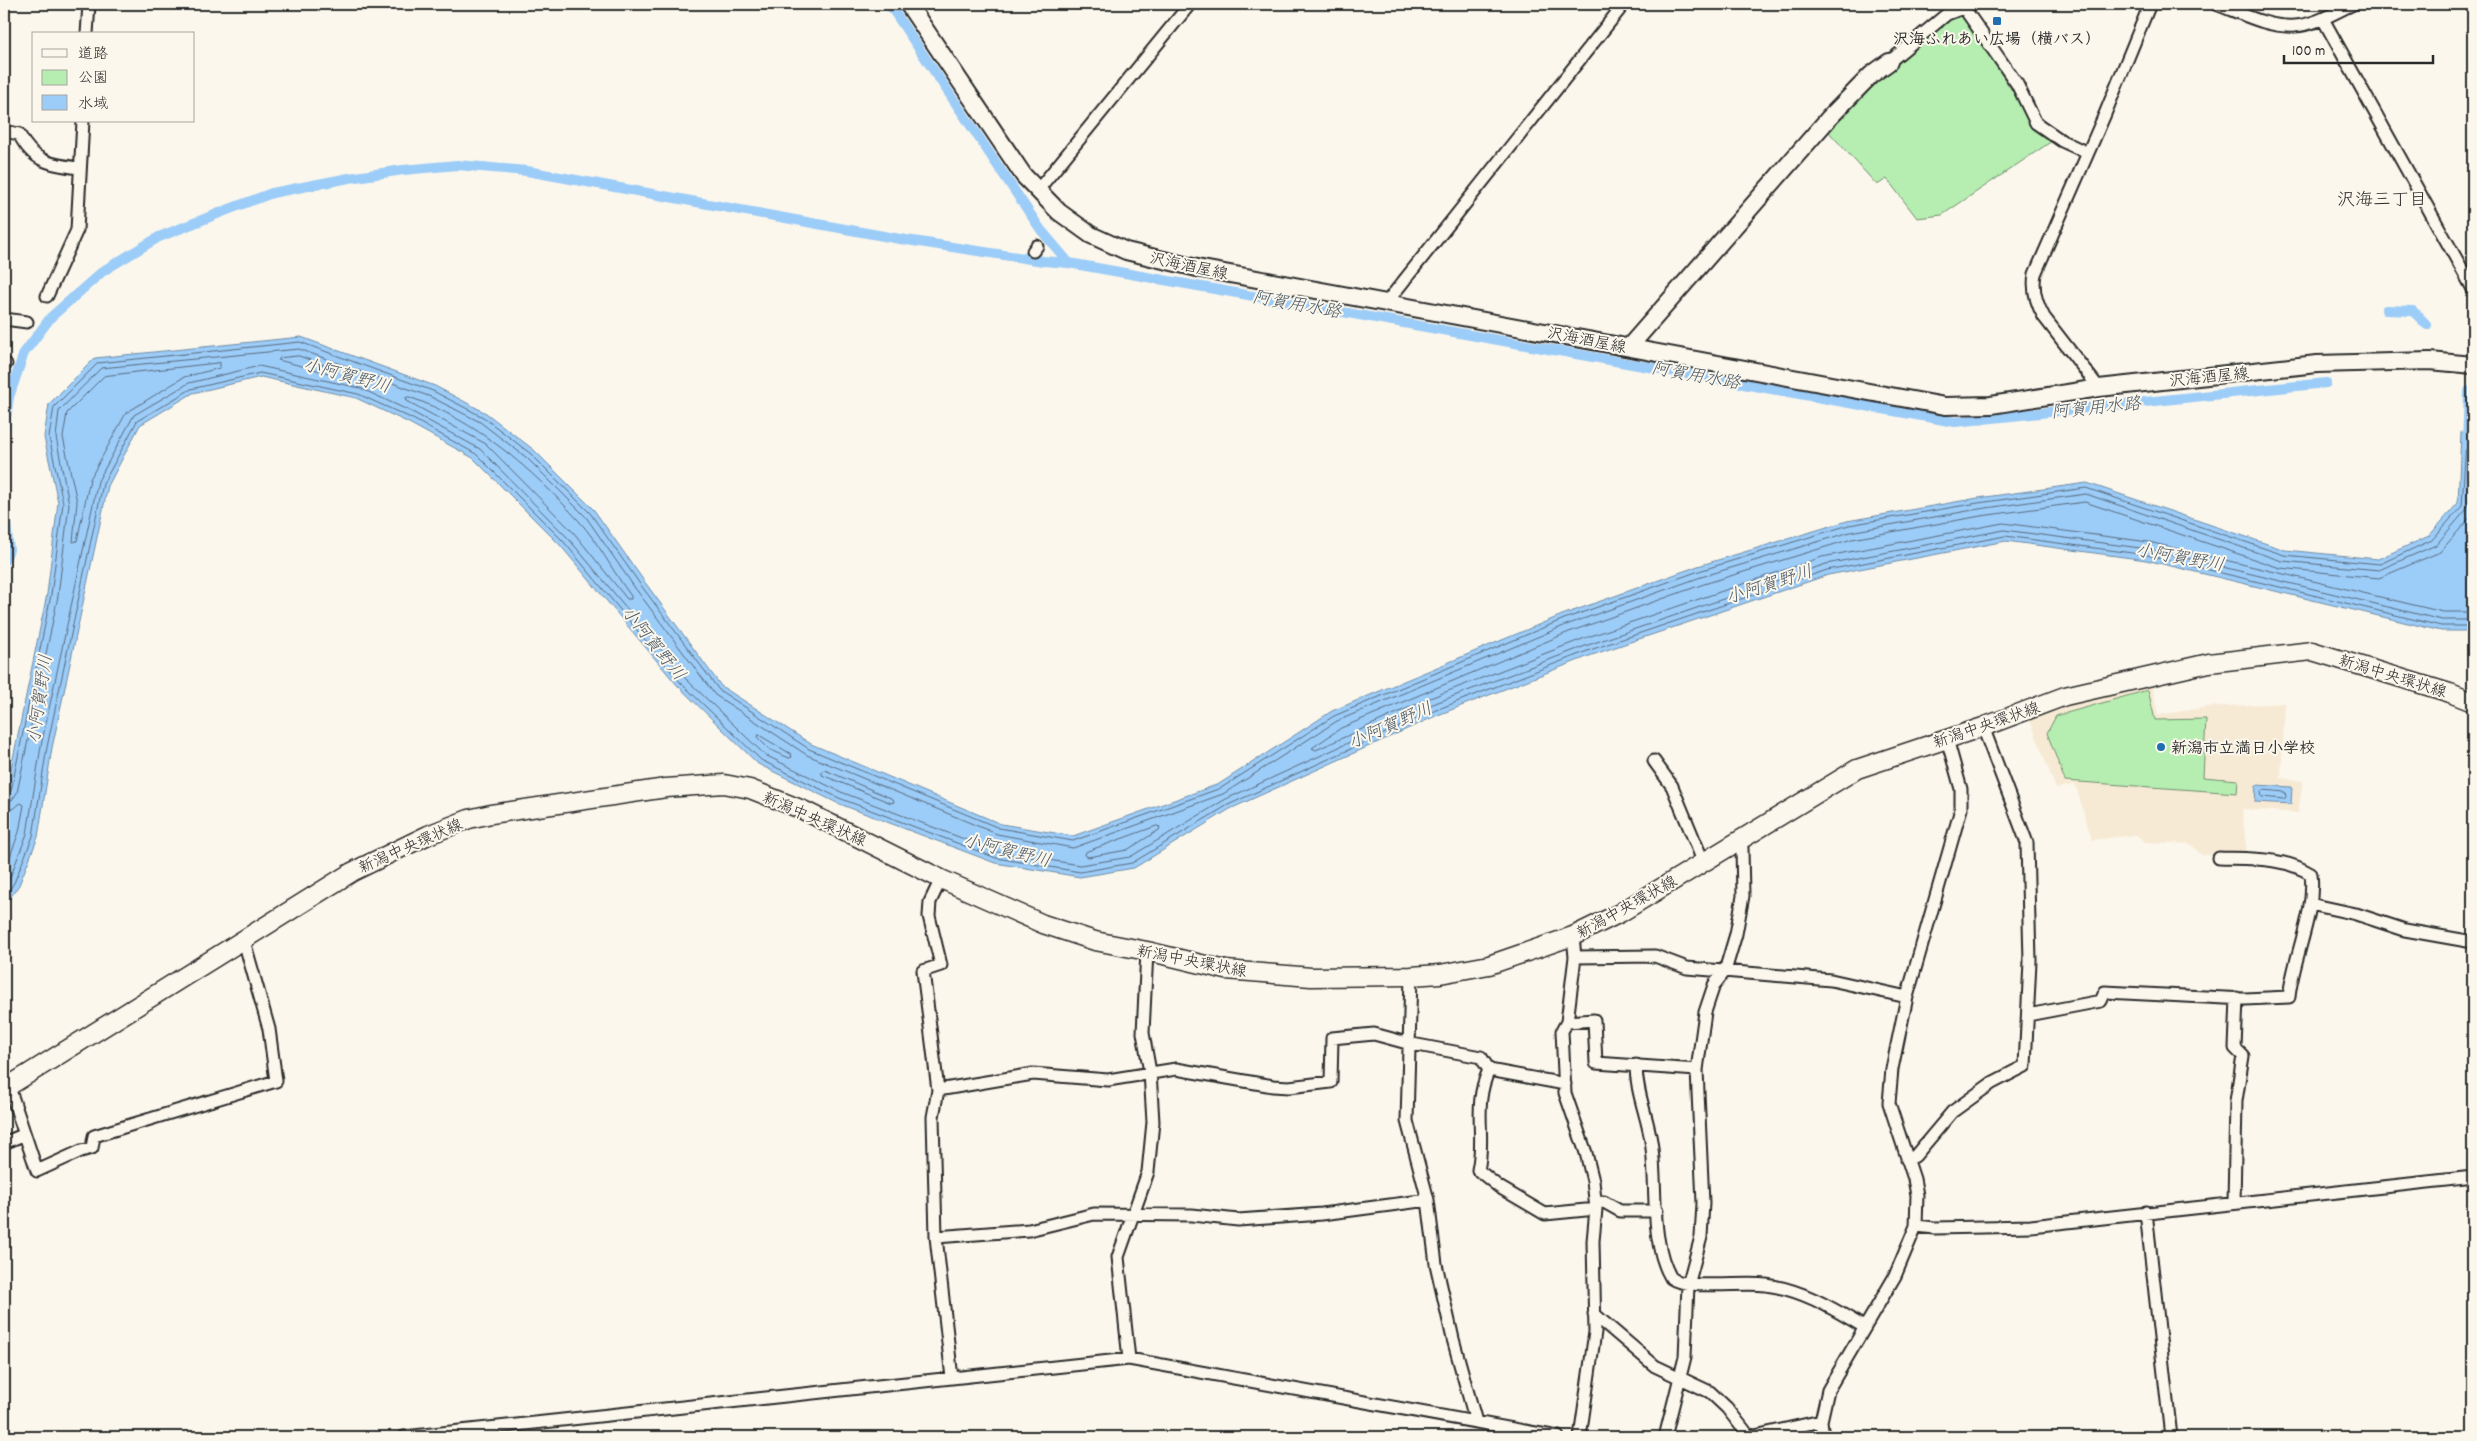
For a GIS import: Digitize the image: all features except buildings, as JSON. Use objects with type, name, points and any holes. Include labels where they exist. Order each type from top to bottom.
[{"type":"main road","name":"沢海酒屋線","points":[[908,4],[1024,176],[1059,212],[1091,235],[1126,250],[1197,268],[1945,406],[1992,405],[2099,388],[2317,364],[2430,362],[2473,366]]},
{"type":"main road","points":[[1629,347],[1828,118],[1871,75],[1889,62]]},
{"type":"main road","name":"新潟中央環状線","points":[[7,1088],[352,872],[399,848],[469,819],[560,803],[698,785],[724,784],[750,789],[803,810],[855,834],[941,880],[1043,924],[1095,941],[1226,970],[1311,978],[1411,976],[1440,974],[1489,965],[1573,936],[1620,913],[1857,768],[1983,727],[2065,696],[2209,663],[2312,651],[2450,692],[2473,702]]},
{"type":"street","points":[[87,32],[88,4]]},
{"type":"street","points":[[1386,302],[1624,4]]},
{"type":"street","points":[[2099,388],[2044,317],[2038,306],[2033,286],[2035,274],[2150,4]]},
{"type":"street","points":[[2216,4],[2263,22],[2295,26],[2322,19],[2354,4]]},
{"type":"street","points":[[1889,62],[1946,14],[1969,6],[2017,84],[2036,123],[2062,141],[2088,153]]},
{"type":"street","points":[[1037,191],[1185,7]]},
{"type":"street","points":[[2322,19],[2473,289]]},
{"type":"street","points":[[47,296],[77,230],[83,122]]},
{"type":"street","points":[[4,131],[18,134],[25,148],[51,165],[80,168]]},
{"type":"street","points":[[4,319],[27,322]]},
{"type":"street","points":[[1908,1160],[1915,1156],[1952,1112],[1992,1083],[2025,1066],[2030,942],[2027,843],[1983,727]]},
{"type":"street","points":[[1823,1437],[1821,1421],[1828,1390],[1895,1276],[1916,1226],[1917,1195],[1908,1160],[1889,1103],[1898,1030],[1961,809],[1961,790],[1946,738]]},
{"type":"street","points":[[1654,761],[1672,786],[1703,861]]},
{"type":"street","points":[[1665,1437],[1685,1357],[1688,1285],[1701,1237],[1703,1203],[1697,1070],[1705,1012],[1714,985],[1725,971],[1736,934],[1743,896],[1742,848],[1740,841]]},
{"type":"street","points":[[2028,1015],[2101,1001],[2105,992],[2237,998],[2289,997],[2291,974],[2310,904],[2313,887],[2312,874],[2299,867],[2257,859],[2219,858]]},
{"type":"street","points":[[941,880],[930,902],[929,916],[941,965],[923,971],[938,1090],[932,1117],[936,1237],[952,1378]]},
{"type":"street","points":[[2310,904],[2356,914],[2405,930],[2473,942]]},
{"type":"street","points":[[1573,936],[1575,957],[1567,1022],[1562,1031],[1565,1093],[1593,1181],[1596,1206],[1593,1241],[1595,1332],[1580,1437]]},
{"type":"street","points":[[7,1088],[37,1171],[81,1150],[92,1148],[94,1136],[276,1081],[269,1029],[244,941]]},
{"type":"street","points":[[1129,1359],[1118,1258],[1148,1172],[1153,1122],[1150,1072],[1143,1033],[1147,951]]},
{"type":"street","points":[[1575,957],[1655,956],[1687,968],[1831,980],[1907,997]]},
{"type":"street","points":[[1411,976],[1407,1043],[1407,1121],[1428,1200],[1438,1274],[1459,1364],[1476,1422]]},
{"type":"street","points":[[2234,1203],[2236,1101],[2243,1056],[2235,1048],[2237,998]]},
{"type":"street","points":[[1567,1022],[1594,1020],[1596,1063],[1697,1070]]},
{"type":"street","points":[[938,1090],[1033,1074],[1108,1080],[1176,1069],[1289,1087],[1331,1082],[1332,1038],[1374,1034],[1407,1043],[1481,1057],[1489,1070],[1565,1084]]},
{"type":"street","points":[[1636,1066],[1638,1095],[1651,1142],[1661,1250],[1668,1272],[1676,1282],[1688,1285],[1750,1284],[1797,1292],[1820,1301],[1864,1327]]},
{"type":"street","points":[[1489,1070],[1485,1079],[1479,1115],[1481,1157],[1478,1170],[1499,1187],[1544,1214],[1596,1206],[1604,1202],[1620,1211],[1657,1211]]},
{"type":"street","points":[[4,1143],[24,1135]]},
{"type":"street","points":[[1916,1226],[1935,1228],[2031,1226],[2473,1177]]},
{"type":"street","points":[[936,1237],[1029,1230],[1094,1214],[1134,1214],[1238,1220],[1322,1214],[1428,1200]]},
{"type":"street","points":[[2146,1212],[2171,1437]]},
{"type":"street","points":[[1594,1314],[1655,1366],[1704,1388],[1716,1396],[1748,1435],[1755,1436],[1821,1421]]},
{"type":"street","points":[[404,1437],[1129,1359],[1558,1437]]},
{"type":"shaded area","name":"新潟市立満日小学校","points":[[2151,680],[2158,715],[2207,707],[2285,703],[2281,778],[2303,781],[2298,813],[2242,809],[2247,854],[2201,855],[2191,844],[2145,842],[2136,835],[2092,840],[2075,784],[2056,789],[2028,715]]},
{"type":"green space","points":[[1964,16],[2034,125],[2055,139],[1942,215],[1917,218],[1887,179],[1877,185],[1827,130],[1908,52],[1948,18]]},
{"type":"green space","points":[[2148,690],[2155,720],[2206,719],[2203,777],[2238,780],[2237,793],[2065,781],[2047,733],[2056,716]]},
{"type":"water","name":"小阿賀野川","points":[[301,337],[435,386],[486,413],[534,450],[594,510],[721,686],[811,744],[1001,824],[1073,836],[1219,784],[1332,711],[1562,615],[1698,566],[1847,521],[1978,498],[2087,483],[2285,550],[2378,559],[2429,536],[2458,503],[2461,432],[2473,434],[2473,631],[2441,631],[2146,560],[2006,541],[1828,575],[1592,655],[1438,715],[1230,809],[1134,868],[1080,877],[995,863],[837,803],[758,764],[677,685],[560,545],[473,458],[409,423],[356,398],[261,377],[193,393],[140,425],[108,486],[52,748],[38,837],[19,885],[4,907],[4,802],[47,594],[58,502],[44,437],[49,404],[95,358]]},
{"type":"water","points":[[2256,785],[2292,787],[2291,804],[2255,802]]},
{"type":"waterway","points":[[889,4],[1041,230],[1069,263]]},
{"type":"waterway","name":"阿賀用水路","points":[[4,431],[9,397],[24,353],[51,317],[103,271],[159,237],[272,193],[349,178],[457,165],[527,171],[900,239],[1043,261],[1069,263],[1955,422],[2326,383]]},
{"type":"waterway","name":"阿賀用水路","points":[[2386,310],[2413,311],[2427,325]]},
{"type":"waterway","name":"阿賀用水路","points":[[2467,445],[2469,391]]},
{"type":"waterway","points":[[4,504],[9,550],[4,561]]},
{"type":"place","name":"沢海ふれあい広場（横バス）","points":[[1997,21]]},
{"type":"place","name":"新潟市立満日小学校","points":[[2161,747]]},
{"type":"district","name":"沢海三丁目","points":[[2382,199]]}]
